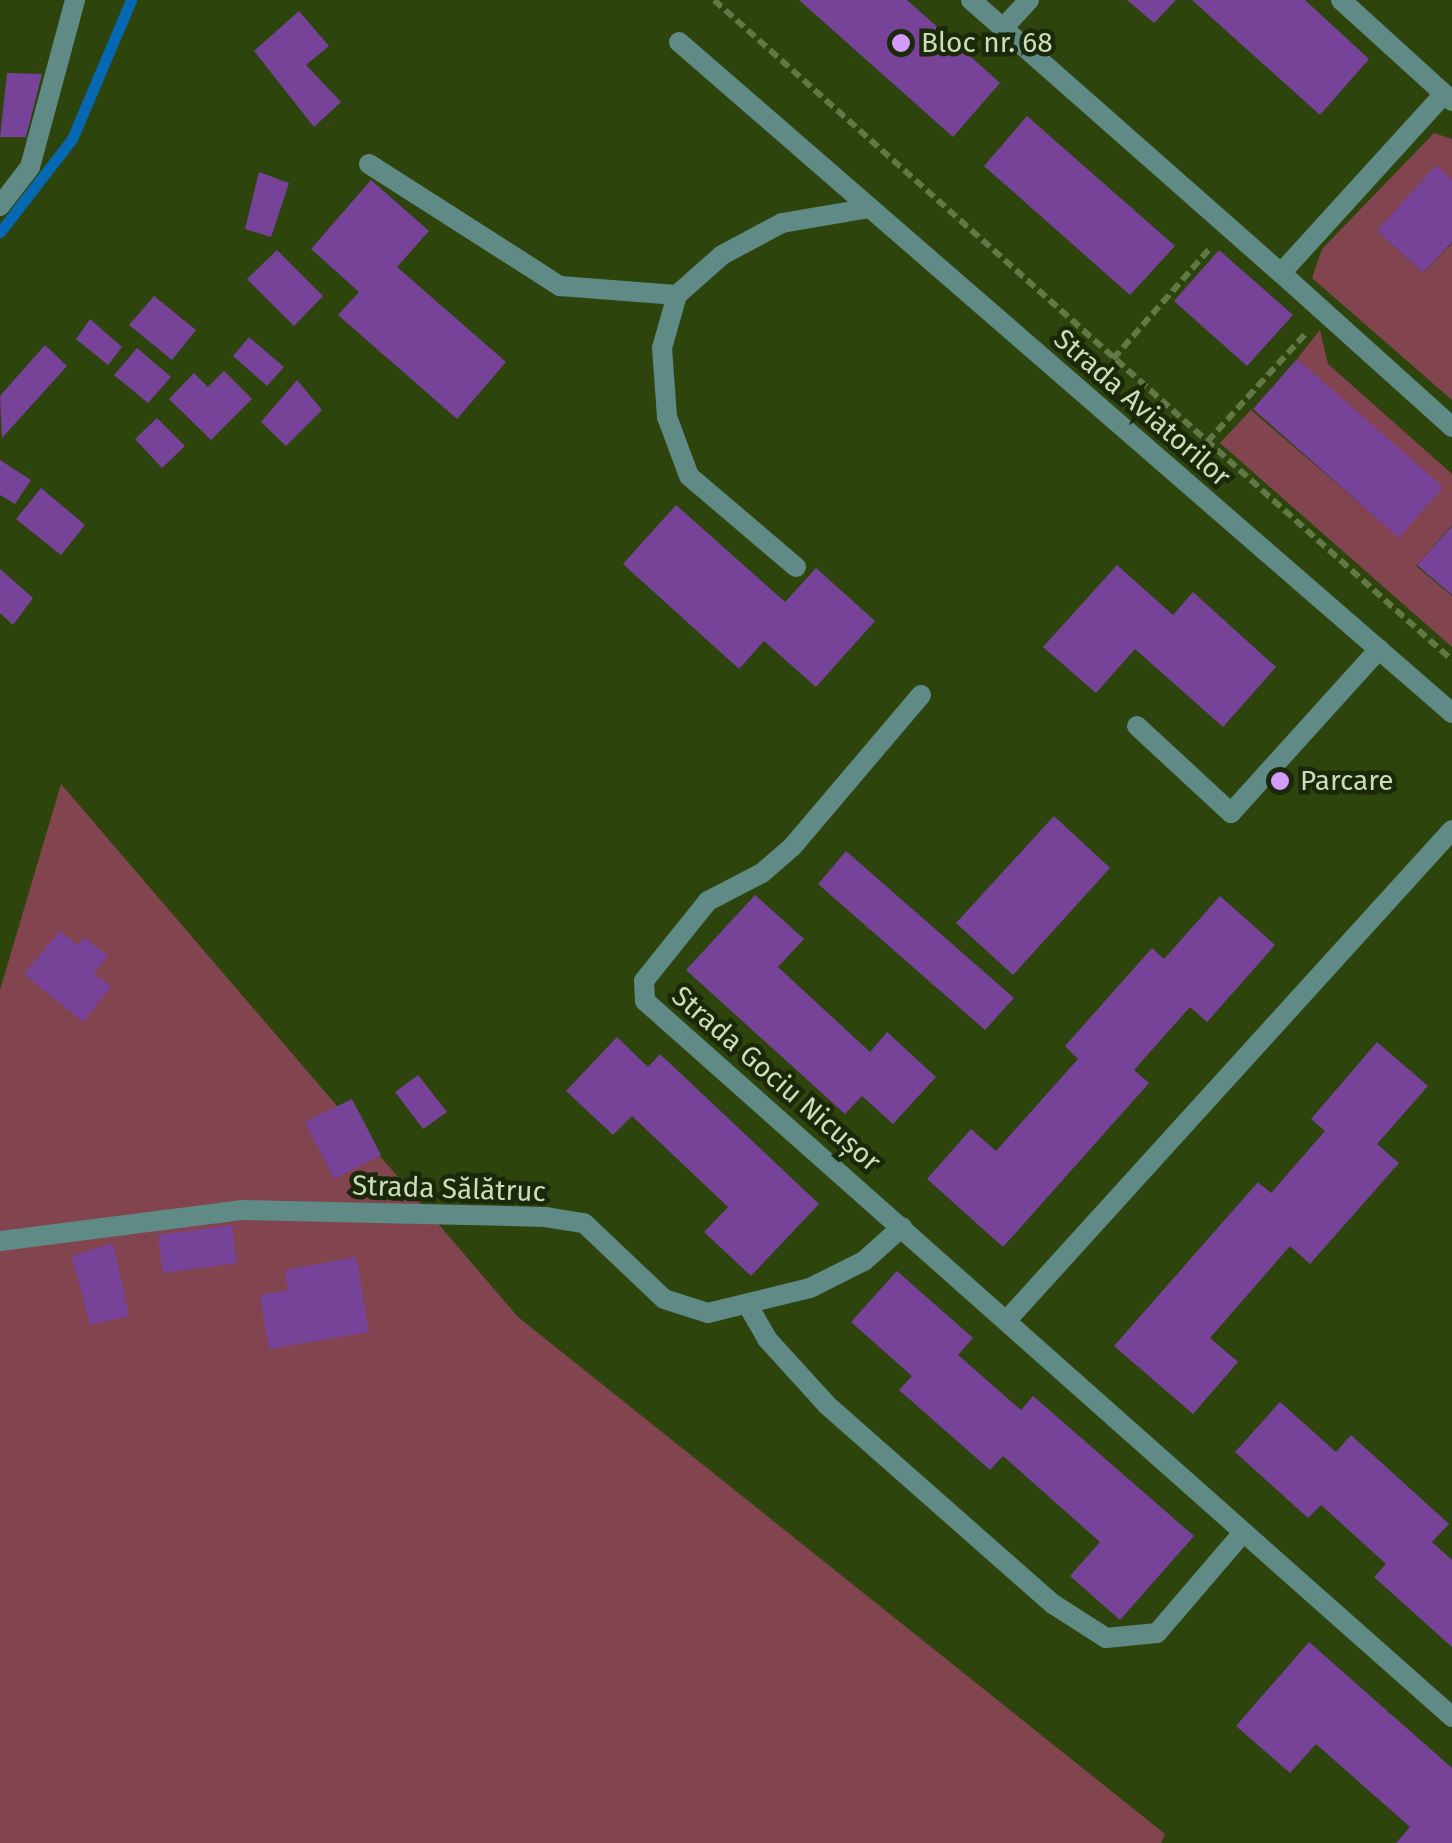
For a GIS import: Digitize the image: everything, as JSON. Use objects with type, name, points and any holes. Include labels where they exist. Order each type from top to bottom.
[{"type":"street","points":[[0,206],[30,167],[75,0]]},
{"type":"street","points":[[970,0],[1452,427]]},
{"type":"street","points":[[1003,28],[1028,0]]},
{"type":"street","points":[[1280,273],[1448,97],[1341,0]]},
{"type":"street","name":"Strada Aviatorilor","points":[[679,42],[1452,713]]},
{"type":"street","points":[[370,164],[560,286],[678,296]]},
{"type":"street","points":[[796,567],[689,476],[667,418],[662,348],[678,296],[722,255],[782,223],[870,208]]},
{"type":"street","points":[[1137,726],[1231,813],[1379,649]]},
{"type":"street","name":"Strada Gociu Nicușor","points":[[922,695],[792,847],[762,873],[708,901],[644,981],[645,1001],[1452,1717]]},
{"type":"street","points":[[1006,1320],[1452,830]]},
{"type":"street","name":"Strada Sălătruc","points":[[0,1241],[241,1210],[544,1217],[584,1223],[664,1299],[708,1313],[750,1309],[864,1261],[902,1227]]},
{"type":"street","points":[[750,1309],[767,1340],[826,1406],[1053,1604],[1106,1638],[1157,1633],[1242,1534]]},
{"type":"path","points":[[714,0],[1452,660]]},
{"type":"path","points":[[1113,359],[1228,228]]},
{"type":"path","points":[[1207,442],[1324,312]]},
{"type":"shaded area","points":[[1434,133],[1452,139],[1452,180],[1436,167],[1377,231],[1423,273],[1452,243],[1452,400],[1312,278],[1322,249]]},
{"type":"shaded area","points":[[1320,330],[1328,364],[1452,474],[1452,525],[1416,566],[1452,596],[1452,647],[1220,443],[1251,410],[1398,536],[1439,488],[1297,359]]},
{"type":"shaded area","points":[[61,784],[518,1317],[1165,1834],[1161,1843],[0,1843],[0,990]]},
{"type":"building","name":"Bloc nr. 68","points":[[799,0],[907,0],[1000,83],[953,137]]},
{"type":"building","points":[[1127,0],[1176,0],[1154,23]]},
{"type":"building","points":[[1192,0],[1305,0],[1369,59],[1320,115]]},
{"type":"building","points":[[299,11],[329,46],[306,65],[341,102],[314,127],[254,51]]},
{"type":"building","points":[[7,73],[42,74],[26,137],[0,137]]},
{"type":"building","points":[[1027,116],[1175,246],[1130,295],[984,166]]},
{"type":"building","points":[[1436,165],[1452,180],[1452,242],[1423,273],[1377,231]]},
{"type":"building","points":[[259,172],[289,183],[271,237],[245,229]]},
{"type":"building","points":[[371,180],[429,231],[397,267],[506,362],[457,419],[338,315],[359,292],[311,249]]},
{"type":"building","points":[[277,250],[323,296],[294,326],[247,279]]},
{"type":"building","points":[[1219,250],[1293,315],[1247,366],[1174,301]]},
{"type":"building","points":[[154,296],[196,330],[172,360],[129,325]]},
{"type":"building","points":[[90,319],[122,347],[108,365],[76,339]]},
{"type":"building","points":[[249,337],[284,367],[267,386],[233,356]]},
{"type":"building","points":[[45,345],[67,366],[2,438],[0,396]]},
{"type":"building","points":[[137,348],[171,377],[148,403],[114,375]]},
{"type":"building","points":[[1297,359],[1443,487],[1399,538],[1253,409]]},
{"type":"building","points":[[224,371],[252,399],[211,440],[169,399],[194,373],[208,387]]},
{"type":"building","points":[[297,380],[322,410],[286,446],[261,422]]},
{"type":"building","points":[[157,418],[185,446],[162,468],[135,439]]},
{"type":"building","points":[[0,460],[31,480],[15,504],[0,495]]},
{"type":"building","points":[[41,488],[85,525],[61,555],[16,519]]},
{"type":"building","points":[[676,505],[785,602],[816,568],[875,621],[816,687],[764,641],[739,669],[623,564]]},
{"type":"building","points":[[1452,526],[1452,595],[1417,565]]},
{"type":"building","points":[[1117,565],[1173,615],[1193,592],[1276,667],[1223,727],[1135,649],[1096,693],[1043,647]]},
{"type":"building","points":[[0,569],[33,598],[13,625],[0,613]]},
{"type":"building","points":[[1054,816],[1110,868],[1013,975],[956,923]]},
{"type":"building","points":[[846,851],[1014,998],[985,1030],[818,884]]},
{"type":"building","points":[[755,895],[804,939],[778,967],[870,1052],[887,1032],[936,1077],[893,1124],[862,1096],[845,1114],[686,970]]},
{"type":"building","points":[[1220,896],[1275,945],[1207,1022],[1190,1007],[1134,1070],[1149,1083],[1003,1247],[927,1179],[971,1129],[996,1151],[1078,1059],[1065,1046],[1152,948],[1164,959]]},
{"type":"building","points":[[60,931],[77,945],[84,937],[108,956],[94,973],[111,987],[83,1022],[24,974]]},
{"type":"building","points":[[617,1037],[648,1067],[660,1054],[819,1204],[751,1276],[704,1232],[728,1207],[632,1116],[613,1135],[566,1091]]},
{"type":"building","points":[[1377,1042],[1428,1086],[1377,1144],[1399,1163],[1310,1264],[1290,1246],[1210,1338],[1238,1362],[1193,1414],[1114,1346],[1258,1182],[1271,1193],[1325,1131],[1311,1119]]},
{"type":"building","points":[[418,1075],[447,1112],[423,1129],[395,1092]]},
{"type":"building","points":[[352,1099],[381,1155],[334,1179],[305,1122]]},
{"type":"building","points":[[232,1225],[237,1263],[163,1273],[158,1235]]},
{"type":"building","points":[[113,1243],[129,1316],[90,1325],[72,1256]]},
{"type":"building","points":[[356,1257],[369,1332],[269,1349],[260,1295],[288,1290],[285,1270]]},
{"type":"building","points":[[897,1271],[973,1338],[958,1355],[1021,1410],[1033,1396],[1194,1536],[1120,1620],[1070,1576],[1100,1542],[1003,1456],[990,1470],[899,1390],[912,1376],[851,1322]]},
{"type":"building","points":[[1280,1402],[1336,1452],[1351,1435],[1449,1524],[1432,1542],[1452,1560],[1452,1647],[1374,1577],[1386,1564],[1321,1505],[1308,1518],[1235,1452]]},
{"type":"building","points":[[1309,1642],[1452,1768],[1452,1843],[1396,1843],[1410,1827],[1316,1744],[1290,1773],[1236,1726]]},
{"type":"waterway","points":[[0,232],[72,139],[131,0]]},
{"type":"place","name":"Bloc nr. 68","points":[[901,43]]},
{"type":"place","name":"Parcare","points":[[1280,781]]}]
